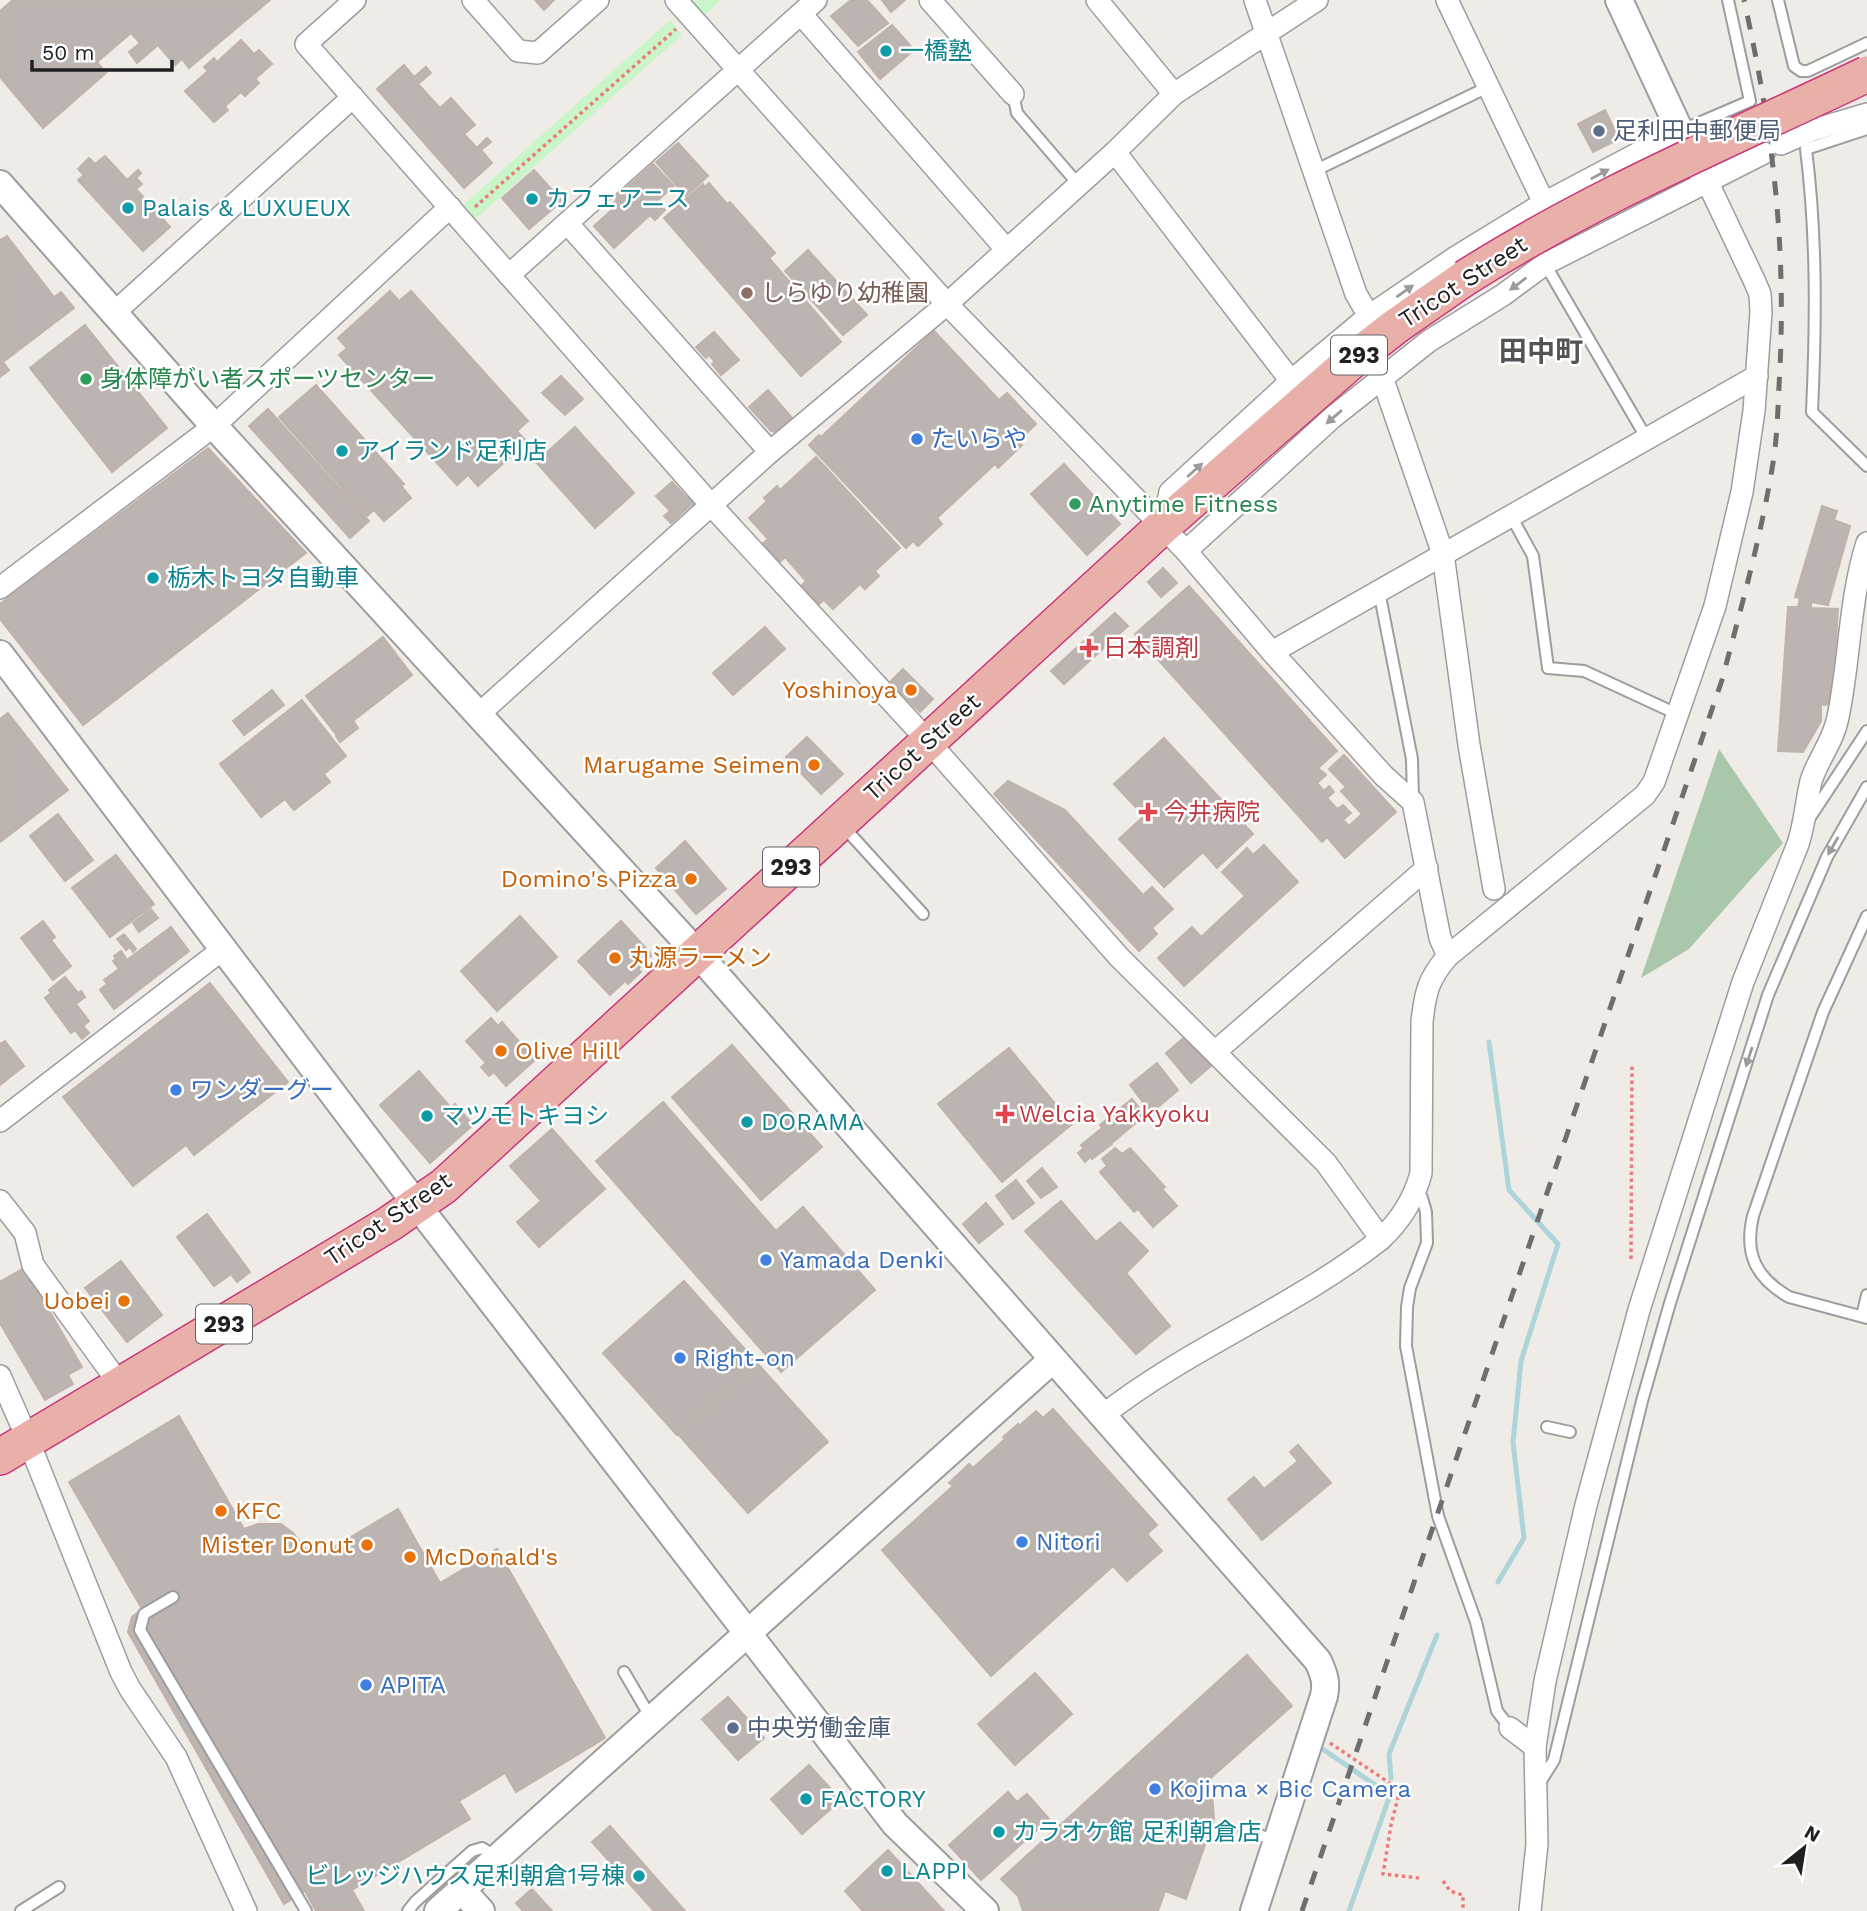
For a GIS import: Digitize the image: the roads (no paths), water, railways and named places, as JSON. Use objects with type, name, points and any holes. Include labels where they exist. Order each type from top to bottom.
[{"type":"highway","name":"Tricot Street","points":[[14,1449],[389,1224],[444,1186],[928,741],[1174,539],[1355,358],[1396,326],[1465,278],[1603,198],[1867,74]]},
{"type":"street","points":[[355,0],[306,44],[458,212],[509,275],[711,505],[928,741],[1119,957],[1326,1163],[1381,1239]]},
{"type":"street","points":[[473,0],[518,51],[538,53],[598,0]]},
{"type":"street","points":[[676,0],[947,304],[1174,539],[1384,776],[1413,802],[1440,938],[1448,956]]},
{"type":"street","points":[[930,0],[1013,94]]},
{"type":"street","points":[[1097,0],[1174,94]]},
{"type":"street","points":[[1255,0],[1356,294],[1369,316]]},
{"type":"street","points":[[479,714],[769,452],[947,304],[1115,152],[1174,94],[1317,0]]},
{"type":"street","points":[[1447,0],[1544,203]]},
{"type":"street","points":[[1102,1416],[1200,1352],[1338,1270],[1381,1239],[1400,1221],[1417,1190],[1421,1173],[1422,1022],[1424,1000],[1434,971],[1448,956],[1645,795],[1654,782],[1714,606],[1736,517],[1749,453],[1757,376],[1760,295],[1619,0]]},
{"type":"street","points":[[509,275],[809,7],[1006,249]]},
{"type":"street","points":[[115,312],[353,97]]},
{"type":"street","points":[[1174,539],[1429,341],[1503,295],[1545,264],[1772,149],[1813,130],[1867,114]]},
{"type":"street","points":[[1174,539],[1170,492],[1291,381],[1369,316],[1456,257],[1544,203],[1681,131]]},
{"type":"street","points":[[1115,152],[1291,381]]},
{"type":"street","points":[[0,184],[214,426],[696,953],[1318,1661],[1326,1685],[1313,1733],[1254,1911]]},
{"type":"street","points":[[0,588],[214,426],[458,212]]},
{"type":"street","points":[[568,224],[769,452]]},
{"type":"street","points":[[1272,652],[1757,376]]},
{"type":"street","points":[[1382,377],[1443,554],[1467,732],[1494,889]]},
{"type":"street","points":[[1530,1911],[1537,1843],[1535,1747],[1545,1681],[1586,1505],[1639,1310],[1743,982],[1805,826],[1811,783],[1838,717],[1858,570],[1867,543]]},
{"type":"street","points":[[0,654],[417,1205],[895,1824],[985,1911]]},
{"type":"street","points":[[1216,1051],[1427,867]]},
{"type":"street","points":[[0,1121],[223,949]]},
{"type":"street","points":[[0,1201],[24,1233],[33,1265],[121,1386]]},
{"type":"street","points":[[438,1911],[1052,1360]]},
{"type":"street","points":[[0,1377],[14,1449],[121,1672],[176,1757],[246,1911]]},
{"type":"street","points":[[1510,1728],[1535,1747]]},
{"type":"street","points":[[461,1889],[481,1911]]},
{"type":"lane","points":[[1681,131],[1750,101],[1728,0]]},
{"type":"lane","points":[[1778,0],[1794,66],[1801,71],[1808,71],[1867,43]]},
{"type":"lane","points":[[1314,171],[1488,87]]},
{"type":"lane","points":[[1013,94],[1017,113],[1078,184]]},
{"type":"lane","points":[[1867,130],[1806,149],[1814,211],[1816,283],[1812,412],[1867,466]]},
{"type":"lane","points":[[1545,264],[1647,439]]},
{"type":"lane","points":[[1511,516],[1533,556],[1548,668],[1584,671],[1677,714]]},
{"type":"lane","points":[[1379,591],[1412,759],[1413,802]]},
{"type":"lane","points":[[1805,826],[1867,731]]},
{"type":"lane","points":[[1536,1789],[1554,1760],[1642,1401],[1768,995],[1826,858],[1867,787]]},
{"type":"lane","points":[[840,822],[923,914]]},
{"type":"lane","points":[[1867,916],[1833,987],[1814,1037],[1753,1216],[1750,1236],[1755,1264],[1769,1285],[1789,1297],[1864,1317],[1867,1295]]},
{"type":"lane","points":[[1417,1190],[1426,1212],[1427,1243],[1410,1288],[1406,1346],[1438,1516],[1476,1622],[1497,1711],[1510,1728]]},
{"type":"lane","points":[[1547,1427],[1570,1432]]},
{"type":"lane","points":[[173,1597],[144,1614],[140,1630],[306,1911]]},
{"type":"lane","points":[[624,1672],[651,1718]]},
{"type":"lane","points":[[1244,1830],[1277,1841]]},
{"type":"lane","points":[[408,1911],[472,1851],[486,1849],[496,1857]]},
{"type":"lane","points":[[21,1911],[59,1887]]},
{"type":"waterway","points":[[1489,1042],[1509,1190],[1558,1244],[1521,1361],[1513,1442],[1524,1538],[1498,1582]]},
{"type":"waterway","points":[[1391,1778],[1389,1754],[1437,1635]]},
{"type":"waterway","points":[[1324,1750],[1390,1795],[1349,1911]]},
{"type":"railway","points":[[1302,1911],[1722,680],[1757,545],[1776,439],[1781,274],[1769,138],[1744,0]]},
{"type":"place","name":"一橋塾","points":[[886,51]]},
{"type":"place","name":"足利田中郵便局","points":[[1599,131]]},
{"type":"place","name":"カフェアニス","points":[[532,199]]},
{"type":"place","name":"Palais & LUXUEUX","points":[[128,208]]},
{"type":"place","name":"しらゆり幼稚園","points":[[747,293]]},
{"type":"place","name":"身体障がい者スポーツセンター","points":[[86,379]]},
{"type":"place","name":"たいらや","points":[[917,439]]},
{"type":"place","name":"アイランド足利店","points":[[342,451]]},
{"type":"place","name":"Anytime Fitness","points":[[1075,504]]},
{"type":"place","name":"栃木トヨタ自動車","points":[[153,578]]},
{"type":"place","name":"日本調剤","points":[[1089,648]]},
{"type":"place","name":"Yoshinoya","points":[[911,690]]},
{"type":"place","name":"Marugame Seimen","points":[[814,765]]},
{"type":"place","name":"今井病院","points":[[1148,812]]},
{"type":"place","name":"Domino's Pizza","points":[[691,879]]},
{"type":"place","name":"丸源ラーメン","points":[[615,958]]},
{"type":"place","name":"Olive Hill","points":[[501,1051]]},
{"type":"place","name":"ワンダーグー","points":[[176,1090]]},
{"type":"place","name":"Welcia Yakkyoku","points":[[1005,1114]]},
{"type":"place","name":"マツモトキヨシ","points":[[427,1116]]},
{"type":"place","name":"DORAMA","points":[[747,1122]]},
{"type":"place","name":"Yamada Denki","points":[[766,1260]]},
{"type":"place","name":"Uobei","points":[[124,1301]]},
{"type":"place","name":"Right-on","points":[[680,1358]]},
{"type":"place","name":"KFC","points":[[221,1511]]},
{"type":"place","name":"Nitori","points":[[1022,1542]]},
{"type":"place","name":"Mister Donut","points":[[367,1545]]},
{"type":"place","name":"McDonald's","points":[[410,1557]]},
{"type":"place","name":"APITA","points":[[366,1685]]},
{"type":"place","name":"中央労働金庫","points":[[733,1728]]},
{"type":"place","name":"Kojima × Bic Camera","points":[[1155,1789]]},
{"type":"place","name":"FACTORY","points":[[806,1799]]},
{"type":"place","name":"カラオケ館 足利朝倉店","points":[[999,1832]]},
{"type":"place","name":"LAPPI","points":[[887,1871]]},
{"type":"place","name":"ビレッジハウス足利朝倉1号棟","points":[[639,1876]]},
{"type":"district","name":"田中町","points":[[1541,351]]}]
